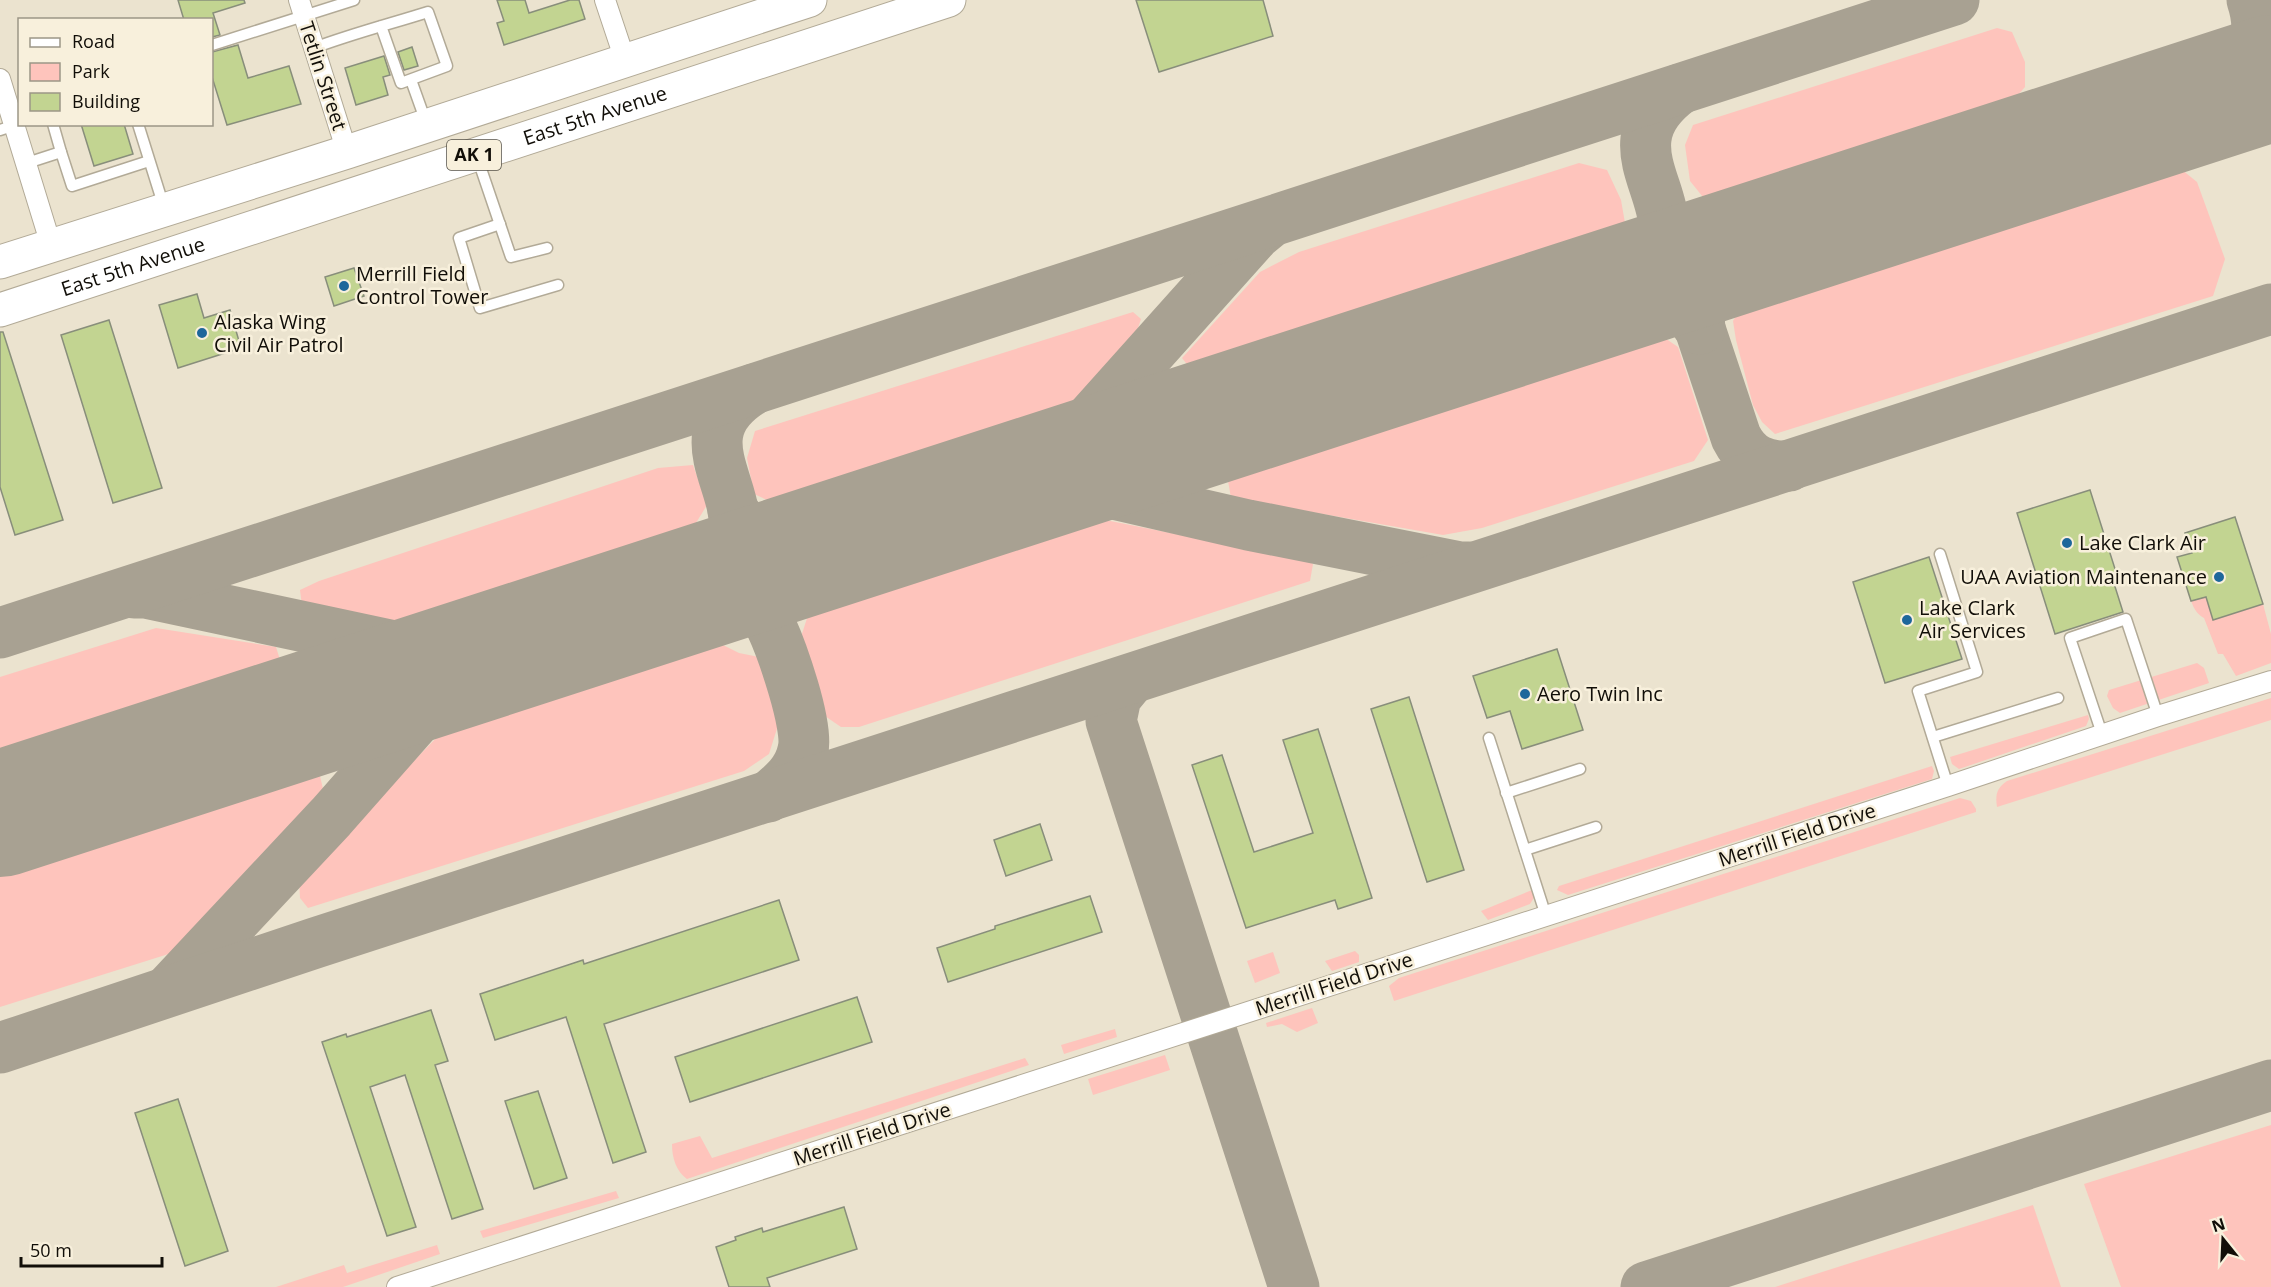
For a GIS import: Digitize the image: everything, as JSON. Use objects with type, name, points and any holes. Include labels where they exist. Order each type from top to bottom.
[{"type":"highway","name":"AK 1","points":[[0,262],[347,152],[810,0]]},
{"type":"highway","name":"East 5th Avenue","points":[[0,309],[948,0]]},
{"type":"street","points":[[605,0],[625,60]]},
{"type":"street","name":"Tetlin Street","points":[[302,8],[347,152]]},
{"type":"street","points":[[0,79],[51,245]]},
{"type":"street","name":"Merrill Field Drive","points":[[397,1287],[2271,681]]},
{"type":"lane","points":[[213,45],[302,8],[354,0]]},
{"type":"lane","points":[[314,48],[381,26],[428,12],[447,66],[401,83],[381,26]]},
{"type":"lane","points":[[411,80],[427,125]]},
{"type":"lane","points":[[54,126],[72,186],[149,160]]},
{"type":"lane","points":[[139,126],[165,210]]},
{"type":"lane","points":[[27,163],[61,152]]},
{"type":"lane","points":[[476,154],[511,257],[547,248]]},
{"type":"lane","points":[[500,224],[459,238],[480,308],[558,285]]},
{"type":"lane","points":[[1940,554],[1977,672],[1918,691],[1948,786]]},
{"type":"lane","points":[[2102,734],[2070,638],[2126,619],[2158,716]]},
{"type":"lane","points":[[1934,737],[2058,698]]},
{"type":"lane","points":[[1489,738],[1546,916]]},
{"type":"lane","points":[[1506,793],[1580,769]]},
{"type":"lane","points":[[1525,850],[1596,827]]},
{"type":"green space","points":[[1997,28],[2012,32],[2025,62],[2025,87],[2008,106],[1729,202],[1707,202],[1690,181],[1685,145],[1693,125]]},
{"type":"green space","points":[[1579,163],[1607,170],[1621,200],[1625,223],[1613,237],[1190,368],[1182,358],[1260,272],[1299,252]]},
{"type":"green space","points":[[2173,166],[2181,169],[2197,182],[2225,259],[2213,296],[1775,434],[1762,422],[1753,405],[1733,321],[1747,298]]},
{"type":"green space","points":[[1133,312],[1141,319],[1135,337],[1068,408],[1051,420],[780,506],[754,494],[747,458],[755,431]]},
{"type":"green space","points":[[1659,334],[1678,347],[1708,440],[1694,461],[1482,528],[1443,535],[1231,498],[1227,475]]},
{"type":"green space","points":[[693,465],[707,505],[688,536],[408,625],[302,606],[300,590],[319,581],[658,468]]},
{"type":"green space","points":[[1095,518],[1302,559],[1313,564],[1310,581],[859,727],[841,727],[822,714],[800,640],[809,612]]},
{"type":"green space","points":[[2206,597],[2213,620],[2263,604],[2271,634],[2271,663],[2236,676],[2223,654],[2218,654],[2204,618],[2199,615],[2191,601]]},
{"type":"green space","points":[[156,628],[276,647],[282,666],[0,757],[0,677]]},
{"type":"green space","points":[[719,643],[739,653],[759,657],[780,719],[769,754],[744,771],[308,908],[300,898],[299,878],[450,724]]},
{"type":"green space","points":[[2197,663],[2204,668],[2209,683],[2120,713],[2113,708],[2107,696],[2109,690]]},
{"type":"green space","points":[[2271,698],[2271,720],[1997,807],[1997,792],[2007,781]]},
{"type":"green space","points":[[2088,715],[2086,726],[1959,769],[1952,764],[1950,757]]},
{"type":"green space","points":[[1932,766],[1934,771],[1932,779],[1568,895],[1557,890],[1559,886]]},
{"type":"green space","points":[[308,775],[320,776],[323,789],[206,928],[178,951],[0,1007],[0,873]]},
{"type":"green space","points":[[1960,798],[1971,801],[1976,812],[1394,1001],[1389,986],[1399,978]]},
{"type":"green space","points":[[1532,890],[1535,896],[1530,904],[1488,920],[1481,911]]},
{"type":"green space","points":[[1355,951],[1359,955],[1359,962],[1332,971],[1325,961]]},
{"type":"green space","points":[[1273,952],[1280,973],[1255,983],[1247,961]]},
{"type":"green space","points":[[1312,1008],[1318,1023],[1297,1032],[1282,1024],[1267,1027],[1266,1023]]},
{"type":"green space","points":[[1115,1029],[1117,1037],[1064,1054],[1061,1045]]},
{"type":"green space","points":[[1165,1055],[1170,1070],[1093,1095],[1088,1079]]},
{"type":"green space","points":[[1025,1058],[1029,1065],[687,1179],[677,1168],[674,1159],[672,1144],[700,1136],[712,1158]]},
{"type":"green space","points":[[2271,1125],[2271,1287],[2121,1287],[2084,1184]]},
{"type":"green space","points":[[616,1191],[619,1198],[483,1238],[480,1231]]},
{"type":"green space","points":[[2033,1205],[2061,1287],[1775,1287]]},
{"type":"green space","points":[[437,1245],[440,1254],[343,1287],[276,1287],[344,1265],[347,1273]]},
{"type":"building","points":[[178,0],[244,0],[245,3],[213,13],[220,35],[213,37],[213,18],[183,18]]},
{"type":"building","points":[[497,0],[525,0],[529,13],[570,0],[579,0],[585,19],[504,45],[497,23],[504,21]]},
{"type":"building","points":[[1136,0],[1263,0],[1273,36],[1159,72]]},
{"type":"building","points":[[238,45],[248,78],[289,66],[301,104],[227,125],[213,80],[213,52]]},
{"type":"building","points":[[412,47],[418,66],[404,70],[398,52]]},
{"type":"building","points":[[384,56],[390,75],[383,77],[388,95],[356,105],[345,68]]},
{"type":"building","points":[[82,126],[125,126],[133,154],[94,166]]},
{"type":"building","name":"Merrill Field Control Tower","points":[[354,268],[364,296],[334,306],[325,277]]},
{"type":"building","name":"Alaska Wing Civil Air Patrol","points":[[197,294],[204,318],[230,310],[241,348],[178,368],[159,305]]},
{"type":"building","points":[[109,320],[162,488],[113,503],[61,335]]},
{"type":"building","points":[[0,332],[3,332],[63,520],[15,535],[0,487]]},
{"type":"building","name":"Lake Clark Air","points":[[2090,490],[2116,572],[2111,574],[2123,612],[2055,634],[2017,513]]},
{"type":"building","name":"UAA Aviation Maintenance","points":[[2235,517],[2263,604],[2213,620],[2206,597],[2191,601],[2177,557],[2192,553],[2185,533]]},
{"type":"building","name":"Lake Clark Air Services","points":[[1929,557],[1962,659],[1885,683],[1853,582]]},
{"type":"building","name":"Aero Twin Inc","points":[[1557,649],[1583,730],[1522,749],[1510,711],[1487,718],[1473,676]]},
{"type":"building","points":[[1409,697],[1464,870],[1427,882],[1371,709]]},
{"type":"building","points":[[1318,729],[1372,898],[1338,909],[1335,900],[1246,928],[1192,765],[1222,755],[1254,852],[1313,833],[1283,740]]},
{"type":"building","points":[[1040,824],[1052,860],[1006,876],[994,840]]},
{"type":"building","points":[[1090,896],[1102,932],[948,982],[937,948],[995,929],[995,926]]},
{"type":"building","points":[[779,900],[799,960],[604,1024],[646,1152],[613,1163],[566,1017],[495,1040],[480,994],[583,960],[584,964]]},
{"type":"building","points":[[857,997],[872,1042],[690,1102],[675,1057]]},
{"type":"building","points":[[431,1010],[448,1061],[435,1065],[483,1209],[452,1219],[405,1075],[370,1087],[416,1227],[387,1236],[322,1042],[346,1034],[347,1037]]},
{"type":"building","points":[[538,1091],[567,1178],[534,1189],[505,1101]]},
{"type":"building","points":[[178,1099],[228,1251],[185,1266],[135,1113]]},
{"type":"building","points":[[844,1207],[857,1249],[767,1278],[770,1287],[729,1287],[716,1247],[736,1240],[735,1237],[762,1228],[763,1232]]},
{"type":"taxiway","points":[[0,633],[1954,0]]},
{"type":"taxiway","points":[[2210,98],[2233,77],[2249,56],[2257,31],[2252,0]]},
{"type":"taxiway","points":[[1612,291],[1648,266],[1662,240],[1663,219],[1646,155],[1647,134],[1657,112],[1680,89]]},
{"type":"taxiway","points":[[2210,98],[2240,100],[2271,109]]},
{"type":"taxiway","points":[[1008,487],[1060,453],[1256,234],[1267,225]]},
{"type":"taxiway","points":[[1700,329],[1699,315],[1703,292],[1721,265],[1742,249]]},
{"type":"taxiway","points":[[1612,291],[1657,291],[1668,295],[1687,310],[1700,329],[1740,445],[1757,460],[1772,465],[1789,466]]},
{"type":"taxiway","points":[[0,1048],[315,943],[2271,309]]},
{"type":"taxiway","points":[[693,589],[718,570],[729,555],[735,533],[733,511],[717,448],[719,428],[730,408],[754,389]]},
{"type":"taxiway","points":[[1007,488],[1074,485],[1248,525],[1469,567]]},
{"type":"taxiway","points":[[733,511],[752,533],[771,545],[794,549],[822,548]]},
{"type":"taxiway","points":[[693,589],[732,594],[754,605],[771,626],[781,652],[793,688],[804,739],[801,758],[794,771],[768,797]]},
{"type":"taxiway","points":[[134,593],[146,593],[436,655],[466,655],[501,651]]},
{"type":"taxiway","points":[[171,988],[331,817],[442,691],[502,651]]},
{"type":"taxiway","points":[[1130,680],[1116,697],[1111,721],[1294,1287]]},
{"type":"taxiway","points":[[1646,1287],[2271,1085]]},
{"type":"runway","points":[[0,814],[2271,78]]},
{"type":"place","name":"Merrill Field Control Tower","points":[[344,286]]},
{"type":"place","name":"Alaska Wing Civil Air Patrol","points":[[202,333]]},
{"type":"place","name":"Lake Clark Air","points":[[2067,543]]},
{"type":"place","name":"UAA Aviation Maintenance","points":[[2219,577]]},
{"type":"place","name":"Lake Clark Air Services","points":[[1907,620]]},
{"type":"place","name":"Aero Twin Inc","points":[[1525,694]]}]
